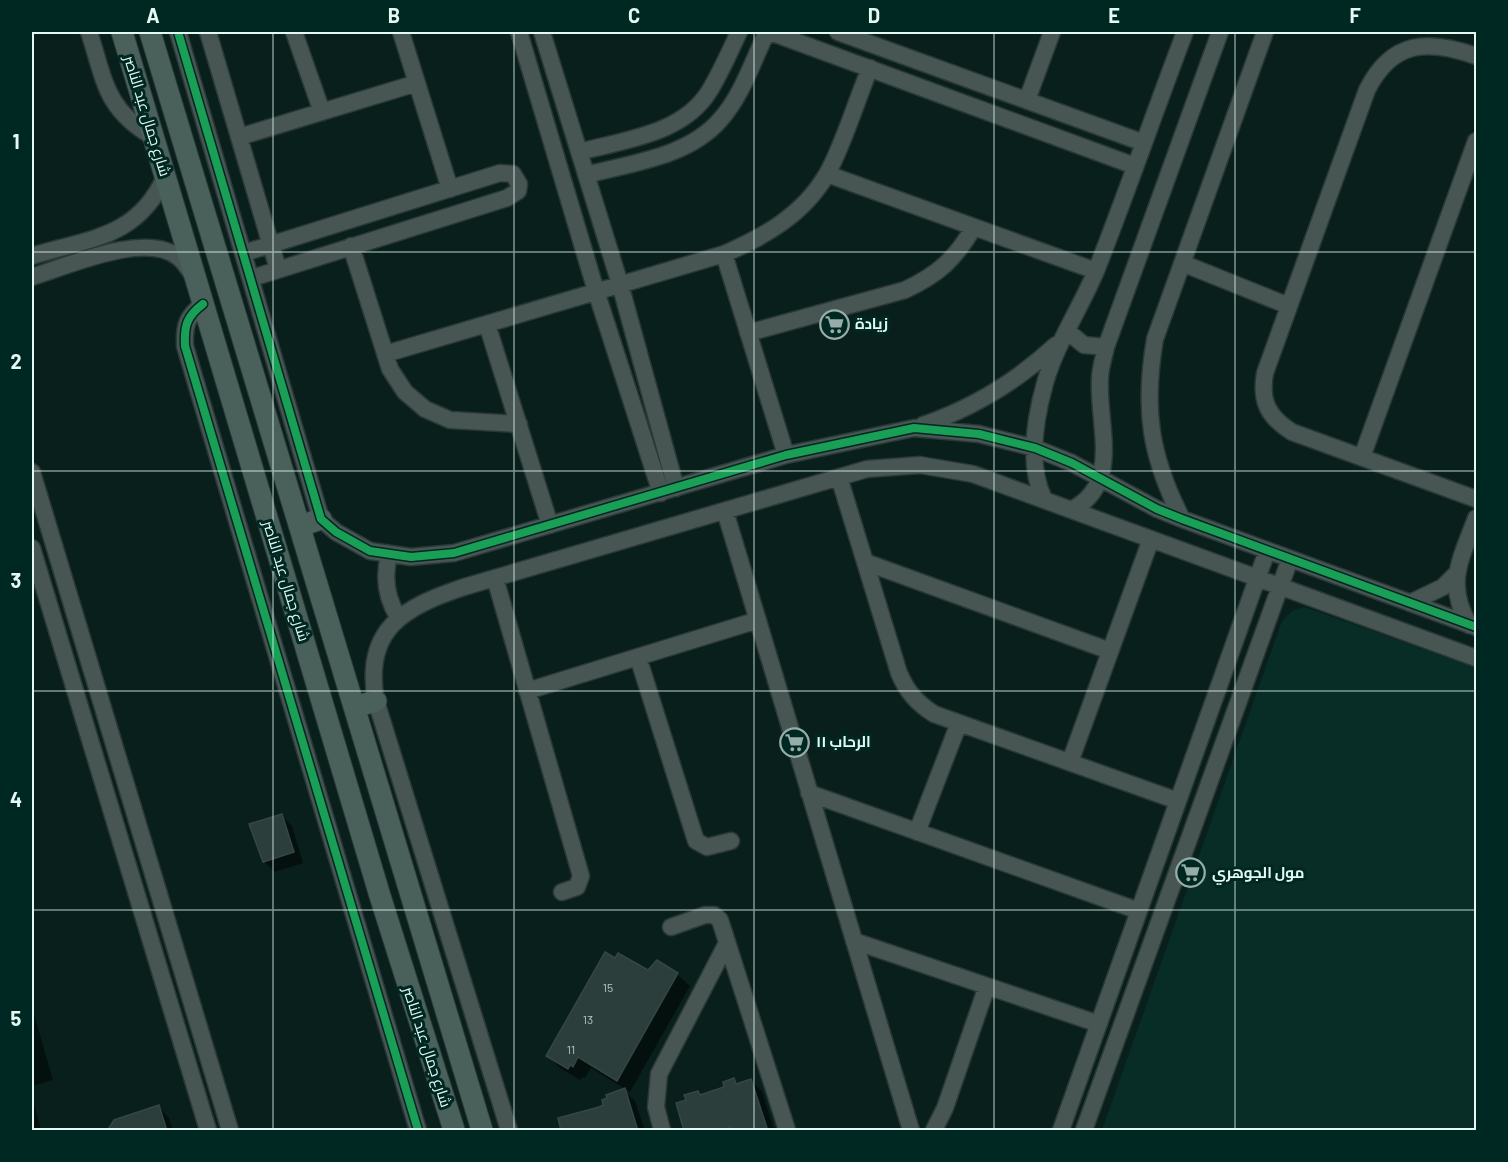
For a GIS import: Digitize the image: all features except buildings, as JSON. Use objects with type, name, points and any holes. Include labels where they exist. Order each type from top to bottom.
[{"type":"main road","name":"شارع جمال عبد الناصر","points":[[122,32],[409,990],[448,1129]]},
{"type":"main road","name":"شارع جمال عبد الناصر","points":[[150,32],[482,1131]]},
{"type":"main road","points":[[300,526],[321,519]]},
{"type":"main road","points":[[354,707],[376,701]]},
{"type":"main road","points":[[394,943],[422,934]]},
{"type":"main road","points":[[409,990],[438,981]]},
{"type":"street","points":[[89,32],[107,89],[116,108],[130,124],[153,137]]},
{"type":"street","points":[[178,32],[321,519],[352,543],[389,556],[454,553],[786,455],[914,428],[966,408],[992,394],[1016,378],[1064,335]]},
{"type":"street","points":[[208,32],[278,269]]},
{"type":"street","points":[[294,32],[322,112]]},
{"type":"street","points":[[400,32],[450,189]]},
{"type":"street","points":[[519,32],[596,291],[669,490]]},
{"type":"street","points":[[542,32],[620,284],[669,490]]},
{"type":"street","points":[[579,152],[655,131],[687,116],[710,90],[739,32]]},
{"type":"street","points":[[586,176],[684,147],[704,135],[721,120],[733,102],[769,32],[1135,165]]},
{"type":"street","points":[[838,32],[1144,143]]},
{"type":"street","points":[[1027,100],[1052,32]]},
{"type":"street","points":[[1044,499],[1034,474],[1042,393],[1064,335],[1096,271],[1185,32]]},
{"type":"street","points":[[1071,510],[1090,497],[1101,477],[1105,435],[1100,379],[1106,347],[1220,32]]},
{"type":"street","points":[[1182,519],[1160,468],[1148,414],[1149,376],[1155,339],[1265,32]]},
{"type":"street","points":[[1476,56],[1437,46],[1414,46],[1394,55],[1377,70],[1367,90],[1289,306],[1265,373],[1262,391],[1266,408],[1276,423],[1292,432],[1476,499]]},
{"type":"street","points":[[386,354],[724,254],[754,241],[782,223],[807,200],[827,174],[870,68]]},
{"type":"street","points":[[238,138],[417,83]]},
{"type":"street","points":[[1362,458],[1469,182],[1476,141]]},
{"type":"street","points":[[244,253],[506,172],[513,174],[519,184],[513,196],[252,278]]},
{"type":"street","points":[[827,174],[1096,271]]},
{"type":"street","points":[[32,256],[122,228],[141,215],[156,196],[165,177]]},
{"type":"street","points":[[748,333],[905,290],[925,280],[959,252],[974,227]]},
{"type":"street","points":[[351,246],[390,369],[405,392],[425,409],[450,420],[519,424]]},
{"type":"street","points":[[32,277],[129,248],[154,247],[177,256],[195,278]]},
{"type":"street","points":[[724,254],[786,455]]},
{"type":"street","points":[[1182,263],[1289,306]]},
{"type":"street","points":[[203,304],[189,315],[184,330],[185,346],[418,1131]]},
{"type":"street","points":[[487,324],[550,525]]},
{"type":"street","points":[[1064,335],[1084,345],[1106,347]]},
{"type":"street","points":[[914,428],[979,434],[1035,448],[1101,477],[1157,509],[1473,626]]},
{"type":"street","points":[[508,1131],[376,701],[373,674],[378,647],[398,617],[441,595],[839,477],[894,465],[947,467],[1044,499],[1476,658]]},
{"type":"street","points":[[32,472],[37,513],[228,1123],[207,1126],[32,548]]},
{"type":"street","points":[[839,477],[899,673],[907,690],[919,704],[934,714],[1178,801]]},
{"type":"street","points":[[725,511],[911,1131]]},
{"type":"street","points":[[1473,626],[1460,609],[1456,592],[1456,574],[1476,518]]},
{"type":"street","points":[[1070,762],[1151,539]]},
{"type":"street","points":[[1061,1131],[1267,550]]},
{"type":"street","points":[[389,556],[386,587],[398,617]]},
{"type":"street","points":[[1084,1131],[1290,559]]},
{"type":"street","points":[[865,562],[1110,651]]},
{"type":"street","points":[[1410,603],[1443,587],[1456,574]]},
{"type":"street","points":[[495,578],[581,876],[577,886],[562,892]]},
{"type":"street","points":[[527,691],[758,621]]},
{"type":"street","points":[[638,657],[696,841],[707,847],[731,841]]},
{"type":"street","points":[[916,832],[959,723]]},
{"type":"street","points":[[810,793],[1139,911]]},
{"type":"street","points":[[671,927],[705,915],[714,915],[720,920],[787,1131]]},
{"type":"street","points":[[854,941],[1099,1024]]},
{"type":"street","points":[[662,1131],[656,1107],[660,1074],[727,943]]},
{"type":"street","points":[[934,1131],[945,1108],[987,986]]},
{"type":"shaded area","points":[[1305,607],[1476,668],[1476,1130],[1102,1130],[1282,621],[1292,611]]},
{"type":"cycle path","points":[[178,32],[321,519],[336,532],[370,551],[411,557],[454,553],[786,455],[914,428],[979,434],[1035,448],[1072,463],[1157,509],[1476,627]]},
{"type":"cycle path","points":[[203,304],[193,313],[188,322],[185,346],[418,1130]]},
{"type":"place","name":"زيادة","points":[[834,324]]},
{"type":"place","name":"الرحاب ١١","points":[[795,742]]},
{"type":"place","name":"مول الجوهري","points":[[1191,873]]}]
